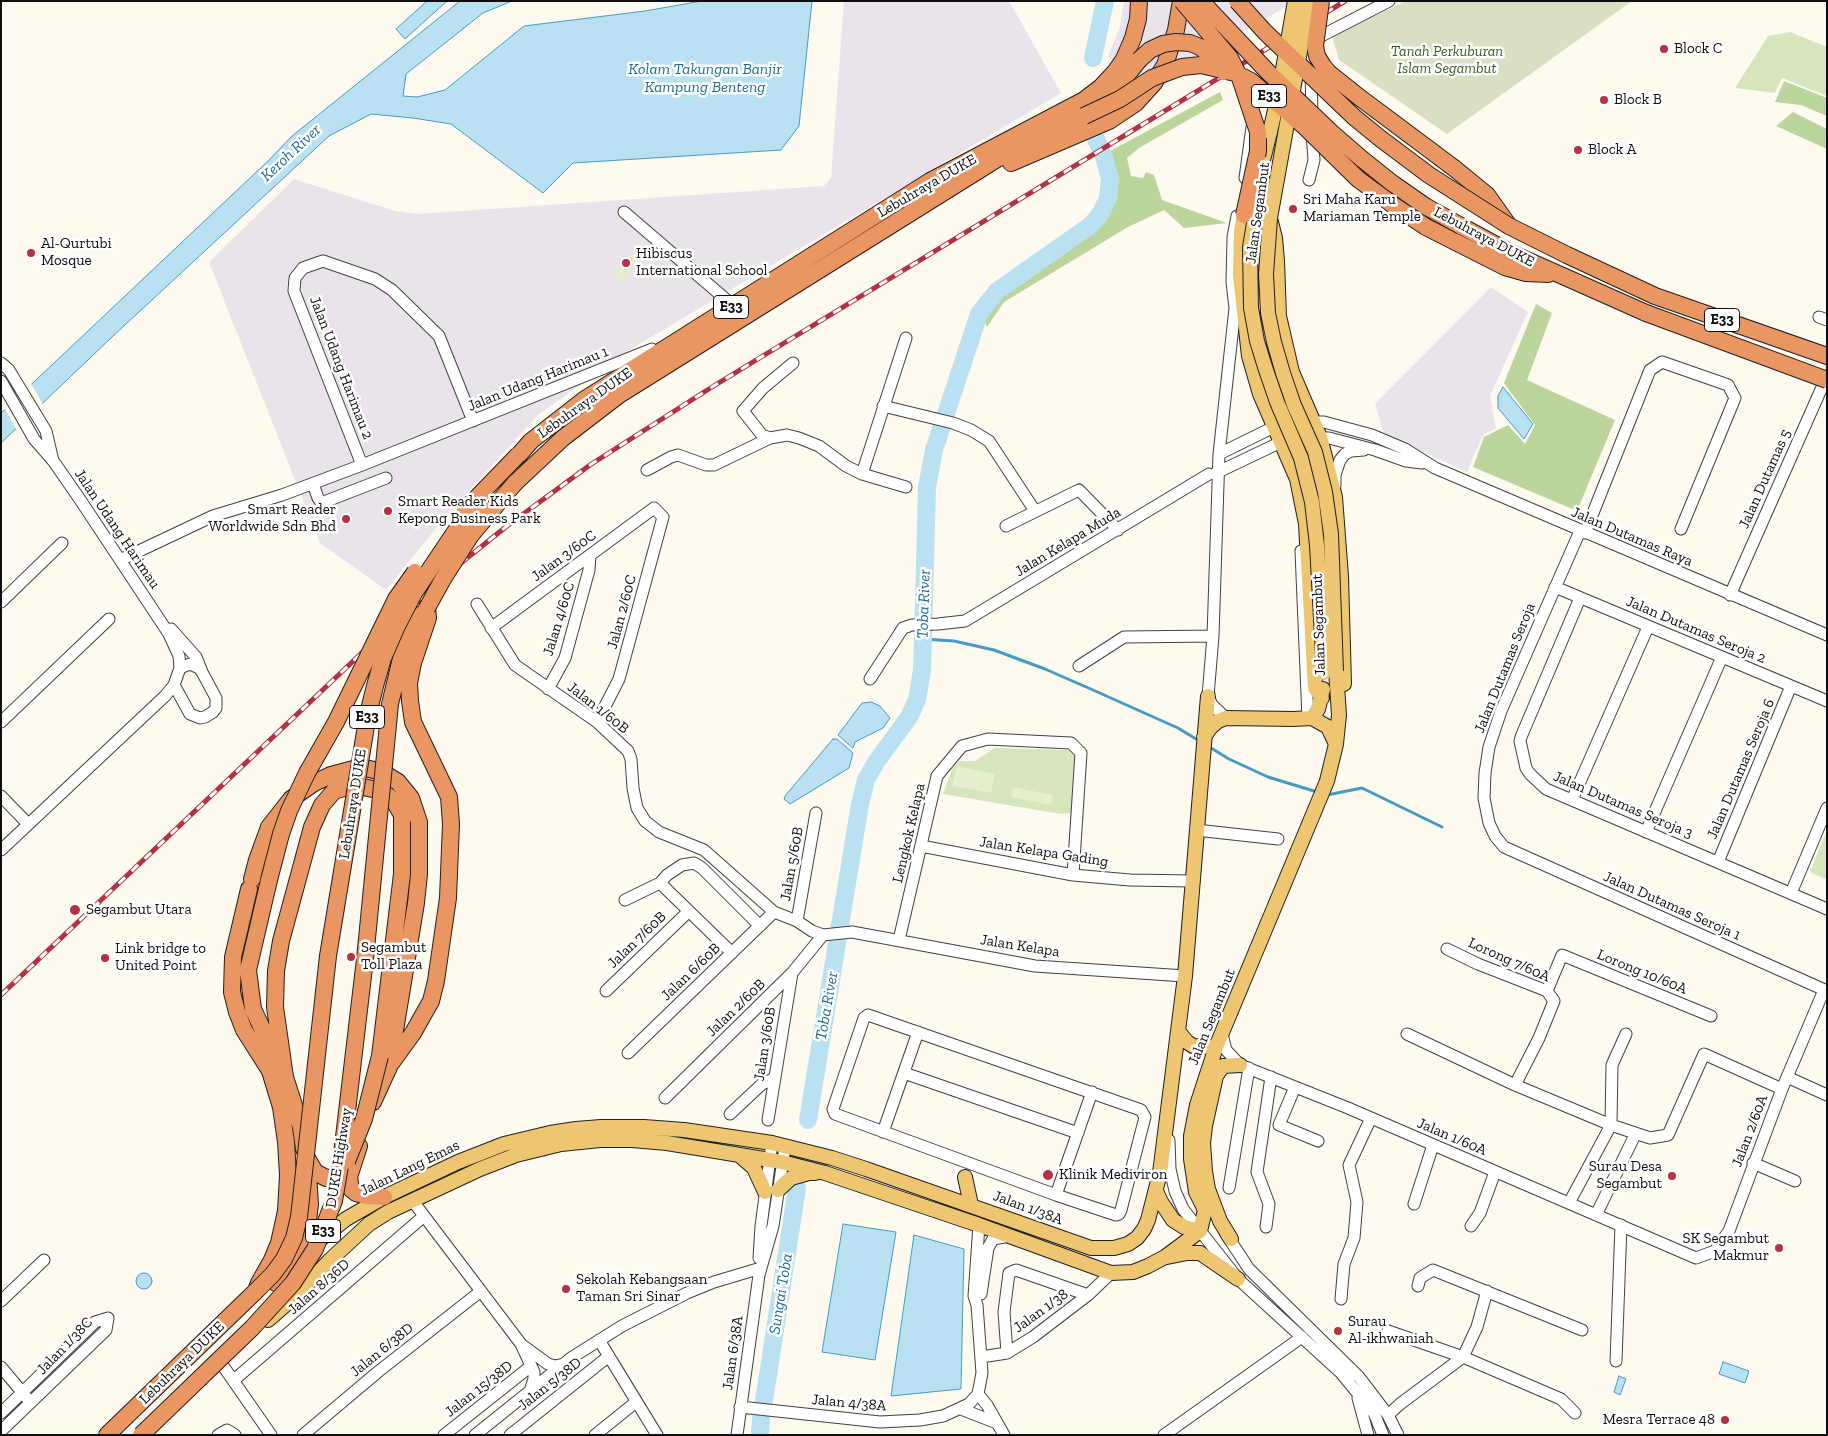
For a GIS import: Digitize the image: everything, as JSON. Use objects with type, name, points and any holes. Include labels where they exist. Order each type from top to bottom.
[{"type":"highway","points":[[1181,1],[1230,58],[1240,78],[1258,132],[1258,151],[1244,215]]},
{"type":"highway","name":"E33","points":[[966,178],[984,176],[1109,120],[1136,103],[1154,84],[1165,65],[1176,30],[1181,1]]},
{"type":"highway","name":"Lebuhraya DUKE","points":[[1201,1],[1261,64],[1325,126],[1392,183],[1425,206],[1510,254],[1556,275],[1646,313],[1827,380]]},
{"type":"highway","name":"Lebuhraya DUKE","points":[[1237,1],[1265,32],[1360,123],[1430,175],[1509,226],[1567,256],[1655,296],[1827,356]]},
{"type":"highway","points":[[1321,1],[1315,46],[1317,56],[1329,73],[1487,194],[1509,226]]},
{"type":"highway","name":"E33","points":[[1080,111],[1116,72],[1124,59],[1133,38],[1139,2]]},
{"type":"highway","points":[[1080,111],[1114,90],[1150,50],[1162,44],[1176,42],[1200,47],[1213,58],[1249,108]]},
{"type":"highway","name":"E33","points":[[1080,111],[1120,98],[1152,78],[1182,67],[1201,65],[1235,73],[1251,81],[1305,127],[1358,179],[1426,227],[1505,267],[1526,273],[1556,275]]},
{"type":"highway","name":"Lebuhraya DUKE","points":[[427,608],[443,579],[472,535],[502,496],[540,457],[591,415],[619,395],[966,178],[1080,111]]},
{"type":"highway","name":"Lebuhraya DUKE","points":[[107,1435],[273,1274],[284,1259],[294,1238],[299,1217],[328,956],[368,714],[380,668],[397,626],[414,593],[459,526],[518,455],[537,436],[585,399],[930,181],[1080,111]]},
{"type":"highway","points":[[276,1283],[303,1237],[308,1221],[310,1204],[301,1127],[285,1076],[253,1009],[248,970],[281,834],[307,773],[361,673],[396,600],[417,569],[452,526],[518,455]]},
{"type":"highway","points":[[384,1061],[413,1033],[431,1001],[436,981],[448,898],[451,824],[449,797],[413,722],[410,701],[409,683],[413,663],[428,618],[427,608]]},
{"type":"highway","name":"DUKE Highway","points":[[141,1435],[252,1328],[294,1283],[315,1249],[334,1201],[342,1154],[365,960],[390,704],[397,672],[408,637],[427,608]]},
{"type":"highway","points":[[256,1291],[258,1283],[272,1260],[279,1243],[286,1212],[288,1175],[286,1142],[276,1088],[270,1071],[244,1030],[232,992],[233,958],[243,908],[257,860],[270,827],[291,799],[314,783],[331,775],[361,767],[382,772],[398,782],[411,798],[419,822],[419,874],[406,969],[376,1094],[349,1177],[351,1190],[356,1193],[384,1197]]},
{"type":"highway","points":[[285,1076],[275,1007],[276,971],[280,941],[312,827],[322,805],[334,791],[354,785],[382,791],[394,801],[402,815],[402,874],[384,1061],[334,1201]]},
{"type":"highway","points":[[304,1148],[312,1168],[322,1177],[330,1179],[343,1175],[353,1163]]},
{"type":"main road","name":"Jalan Segambut","points":[[1205,1210],[1196,1192],[1192,1176],[1191,1136],[1197,1105],[1216,1047],[1327,781],[1336,744],[1339,715],[1330,672],[1312,502],[1301,458],[1264,367],[1256,341],[1252,308],[1250,247],[1270,132],[1280,92],[1295,1]]},
{"type":"main road","name":"Jalan Segambut","points":[[1309,1],[1270,218],[1266,274],[1268,313],[1274,342],[1294,405],[1315,452],[1325,492],[1332,552],[1330,672],[1318,709],[1310,718]]},
{"type":"main road","points":[[1270,132],[1244,215],[1240,249],[1241,297],[1249,356],[1260,394],[1297,479],[1306,524]]},
{"type":"main road","points":[[1270,218],[1276,254],[1279,316],[1292,372],[1320,437],[1335,503],[1341,576],[1345,687],[1343,711],[1339,715]]},
{"type":"main road","points":[[1268,414],[1277,420],[1288,421],[1297,416],[1306,403]]},
{"type":"main road","points":[[1322,698],[1315,688],[1306,503],[1313,490],[1322,490],[1330,494],[1335,503]]},
{"type":"main road","name":"Jalan Segambut","points":[[1168,1116],[1185,976],[1208,696]]},
{"type":"main road","points":[[1204,737],[1218,721],[1226,718],[1310,718],[1328,727],[1336,744]]},
{"type":"main road","points":[[1178,1031],[1193,1046],[1202,1048],[1216,1047]]},
{"type":"main road","points":[[1231,1239],[1220,1221],[1208,1190],[1203,1143],[1216,1076],[1223,1066],[1244,1066]]},
{"type":"main road","name":"Jalan 1/38A","points":[[778,1145],[832,1158],[952,1202],[972,1205],[1091,1248],[1114,1248],[1128,1244],[1141,1234],[1148,1220],[1160,1173],[1168,1116]]},
{"type":"main road","name":"Jalan Lang Emas","points":[[116,1435],[313,1246],[346,1219],[384,1197],[458,1162],[504,1144],[550,1133],[601,1127],[644,1127],[684,1130],[778,1145]]},
{"type":"main road","name":"Jalan Lang Emas","points":[[145,1435],[298,1294],[329,1261],[369,1224],[412,1200],[516,1155],[561,1144],[600,1140],[632,1140],[736,1153],[776,1161]]},
{"type":"main road","points":[[736,1153],[754,1168],[771,1191],[791,1178],[809,1173],[826,1173]]},
{"type":"main road","points":[[776,1161],[826,1173],[979,1225],[1111,1273],[1133,1272],[1165,1257],[1200,1231],[1205,1210]]},
{"type":"main road","points":[[952,1202],[968,1170]]},
{"type":"main road","points":[[968,1170],[972,1205]]},
{"type":"main road","points":[[1156,1191],[1161,1202],[1174,1220],[1184,1227],[1200,1231]]},
{"type":"main road","points":[[899,1199],[952,1202],[991,1222],[1007,1235]]},
{"type":"main road","points":[[1165,1257],[1200,1253],[1238,1279]]},
{"type":"street","points":[[1220,454],[1235,308],[1232,282],[1233,237],[1245,181],[1256,90],[1266,75],[1280,63],[1323,35],[1389,1]]},
{"type":"street","points":[[1308,45],[1311,70],[1314,160],[1309,180]]},
{"type":"street","name":"Jalan Udang Harimau 1","points":[[120,560],[213,516],[313,484],[648,352],[941,171]]},
{"type":"street","points":[[624,212],[729,302]]},
{"type":"street","name":"Jalan Udang Harimau 2","points":[[362,465],[294,290],[295,278],[303,268],[323,262],[375,279],[392,290],[439,336],[473,421]]},
{"type":"street","points":[[862,474],[906,338]]},
{"type":"street","name":"Jalan Dutamas Seroja","points":[[1504,847],[1495,836],[1489,823],[1484,798],[1489,747],[1501,710],[1555,587],[1582,532],[1650,370],[1662,362],[1728,385],[1735,398],[1681,529]]},
{"type":"street","points":[[770,438],[762,435],[742,411],[763,388],[792,363]]},
{"type":"street","name":"Jalan Udang Harimau","points":[[5,366],[46,431],[54,462]]},
{"type":"street","name":"Jalan Dutamas 5","points":[[1730,595],[1827,376]]},
{"type":"street","name":"Jalan Udang Harimau","points":[[1,381],[34,439],[54,462],[156,613],[176,647],[180,668]]},
{"type":"street","points":[[883,406],[953,423],[971,430],[989,441],[1035,511]]},
{"type":"street","name":"Jalan Dutamas Raya","points":[[1220,454],[1274,427],[1314,421],[1354,429],[1405,449],[1426,464],[1582,532],[1827,635]]},
{"type":"street","points":[[647,470],[678,455],[706,465],[714,465],[770,438],[790,436],[819,446],[846,466],[862,474],[906,487]]},
{"type":"street","name":"Jalan Dutamas Raya","points":[[1215,472],[1281,442],[1320,437],[1426,464]]},
{"type":"street","points":[[1335,503],[1336,469],[1345,454],[1357,450],[1375,450]]},
{"type":"street","name":"Jalan Kelapa Muda","points":[[870,679],[903,628],[912,624],[965,621],[1215,472],[1220,454]]},
{"type":"street","name":"Jalan Segambut","points":[[1208,696],[1213,636],[1215,472]]},
{"type":"street","points":[[313,484],[318,498],[321,502],[324,502],[386,478]]},
{"type":"street","points":[[1006,526],[1079,490],[1118,530]]},
{"type":"street","name":"Jalan 3/60C","points":[[491,628],[654,508]]},
{"type":"street","name":"Jalan 2/60C","points":[[597,722],[619,679],[663,517],[654,508]]},
{"type":"street","points":[[1300,537],[1310,718]]},
{"type":"street","points":[[1,602],[62,543]]},
{"type":"street","name":"Jalan 4/60C","points":[[548,688],[565,658],[589,570],[590,555]]},
{"type":"street","name":"Jalan Dutamas Seroja 2","points":[[1555,587],[1827,701]]},
{"type":"street","name":"Jalan Dutamas Seroja 3","points":[[1580,598],[1520,741],[1526,768],[1530,774],[1546,789],[1827,909]]},
{"type":"street","name":"Jalan 1/60B","points":[[477,604],[515,665],[597,722],[628,751],[631,759],[633,788],[637,808],[645,821],[658,832],[704,850],[774,912],[797,920],[812,931],[826,935]]},
{"type":"street","name":"Jalan Udang Harimau","points":[[156,613],[196,657],[202,672]]},
{"type":"street","points":[[1,722],[109,619]]},
{"type":"street","points":[[1572,800],[1648,627]]},
{"type":"street","points":[[1079,666],[1124,637],[1213,636]]},
{"type":"street","points":[[1646,832],[1722,657]]},
{"type":"street","points":[[1,850],[166,696],[174,685],[180,668],[190,664],[199,668],[202,672],[216,698],[217,703],[213,712],[200,718],[190,714],[174,685]]},
{"type":"street","name":"Jalan Dutamas Seroja 6","points":[[1718,862],[1791,686]]},
{"type":"street","points":[[1208,696],[1212,705],[1226,718]]},
{"type":"street","name":"Lengkok Kelapa","points":[[899,940],[937,776],[962,746],[988,739],[1071,743],[1081,753],[1073,875]]},
{"type":"street","points":[[1,796],[28,824]]},
{"type":"street","points":[[1790,893],[1827,808]]},
{"type":"street","name":"Jalan 5/60B","points":[[797,920],[816,813]]},
{"type":"street","points":[[1196,830],[1278,839]]},
{"type":"street","name":"Jalan Kelapa Gading","points":[[921,846],[1073,875],[1130,880],[1192,881]]},
{"type":"street","name":"Jalan Dutamas Seroja 1","points":[[1504,847],[1826,991]]},
{"type":"street","points":[[694,864],[704,850]]},
{"type":"street","points":[[626,900],[660,883],[682,865],[694,864],[702,868],[760,926]]},
{"type":"street","points":[[660,883],[732,953]]},
{"type":"street","name":"Jalan 7/60B","points":[[606,991],[689,911]]},
{"type":"street","name":"Jalan 6/60B","points":[[628,1053],[774,912]]},
{"type":"street","name":"Jalan Kelapa","points":[[826,935],[852,932],[1035,966],[1185,976]]},
{"type":"street","name":"Jalan 2/60B","points":[[665,1098],[792,974],[826,935]]},
{"type":"street","name":"Lorong 7/60A","points":[[1447,949],[1478,964],[1547,991],[1554,1001],[1551,1012],[1515,1085]]},
{"type":"street","name":"Lorong 10/60A","points":[[1547,991],[1562,955],[1711,1016]]},
{"type":"street","name":"Jalan 3/60B","points":[[768,1120],[792,974]]},
{"type":"street","name":"Jalan 2/60A","points":[[1685,1254],[1696,1258],[1715,1251],[1730,1231],[1782,1089],[1826,991]]},
{"type":"street","points":[[868,1015],[918,1032],[1140,1110],[1145,1117],[1122,1210],[1116,1215],[1056,1195],[968,1170],[883,1132],[835,1114],[834,1109],[864,1018],[868,1015]]},
{"type":"street","points":[[883,1132],[918,1032]]},
{"type":"street","name":"Jalan 1/60A","points":[[1222,1034],[1226,1050],[1244,1066],[1371,1118],[1685,1254]]},
{"type":"street","points":[[1407,1034],[1515,1085],[1611,1125],[1650,1138],[1668,1135],[1704,1054],[1782,1089]]},
{"type":"street","points":[[1569,1204],[1611,1125],[1612,1065],[1626,1034]]},
{"type":"street","points":[[1229,1188],[1244,1066]]},
{"type":"street","points":[[904,1073],[1078,1133]]},
{"type":"street","points":[[1787,1077],[1827,1095]]},
{"type":"street","points":[[730,1114],[762,1084],[775,1078]]},
{"type":"street","points":[[1266,1227],[1269,1204],[1257,1172],[1271,1078]]},
{"type":"street","points":[[1295,1087],[1279,1125],[1318,1141]]},
{"type":"street","points":[[1056,1195],[1092,1092]]},
{"type":"street","points":[[1168,1116],[1169,1150],[1175,1191],[1183,1209],[1238,1279],[1341,1373],[1374,1414],[1383,1435]]},
{"type":"street","points":[[1341,1299],[1344,1264],[1354,1238],[1357,1202],[1349,1165],[1371,1118]]},
{"type":"street","points":[[1596,1215],[1636,1134]]},
{"type":"street","name":"Jalan 6/38A","points":[[737,1435],[759,1270],[773,1226],[771,1191],[778,1145]]},
{"type":"street","points":[[1414,1204],[1433,1145]]},
{"type":"street","points":[[1754,1163],[1795,1181]]},
{"type":"street","points":[[1471,1226],[1480,1213],[1495,1172]]},
{"type":"street","points":[[412,1200],[521,1344],[534,1372],[530,1391]]},
{"type":"street","points":[[1205,1210],[1231,1239],[1239,1256],[1249,1269],[1349,1366],[1370,1390],[1388,1415],[1398,1435]]},
{"type":"street","name":"Jalan 8/36D","points":[[234,1380],[424,1216]]},
{"type":"street","points":[[979,1225],[974,1296],[977,1305],[982,1373],[978,1394],[987,1405],[1004,1435]]},
{"type":"street","points":[[1616,1361],[1620,1226]]},
{"type":"street","points":[[977,1305],[981,1298],[988,1248],[993,1239],[1007,1235]]},
{"type":"street","points":[[1,1301],[44,1260]]},
{"type":"street","points":[[475,1435],[564,1364],[599,1340],[687,1293],[714,1282],[759,1270]]},
{"type":"street","points":[[1007,1353],[1004,1312],[1009,1273],[1016,1270],[1088,1295]]},
{"type":"street","points":[[1418,1286],[1420,1278],[1433,1270],[1582,1330]]},
{"type":"street","name":"Jalan 1/38","points":[[981,1357],[1007,1353],[1033,1337],[1088,1295],[1111,1273]]},
{"type":"street","name":"Jalan 6/38D","points":[[304,1435],[379,1371],[481,1291]]},
{"type":"street","points":[[1388,1415],[1463,1357],[1477,1327],[1487,1291]]},
{"type":"street","name":"Jalan 1/38C","points":[[1,1414],[95,1322],[108,1318],[106,1330],[1,1431]]},
{"type":"street","points":[[1388,1331],[1463,1357],[1561,1398],[1575,1413]]},
{"type":"street","points":[[1164,1435],[1302,1337]]},
{"type":"street","points":[[599,1340],[657,1435]]},
{"type":"street","points":[[521,1344],[548,1364],[555,1366],[564,1364]]},
{"type":"street","name":"Jalan 5/38D","points":[[510,1435],[609,1356]]},
{"type":"street","points":[[221,1363],[271,1435]]},
{"type":"street","name":"Jalan 15/38D","points":[[444,1435],[531,1366]]},
{"type":"street","points":[[1,1367],[31,1402]]},
{"type":"street","name":"Jalan 4/38A","points":[[740,1407],[880,1422],[920,1420],[943,1416],[961,1409],[969,1404],[978,1394]]},
{"type":"street","points":[[1357,1394],[1368,1435]]},
{"type":"street","points":[[595,1435],[636,1402]]},
{"type":"street","points":[[961,1409],[997,1423]]},
{"type":"shaded area","points":[[844,1],[1009,1],[1061,93],[631,349],[538,415],[446,516],[386,590],[320,543],[209,262],[294,179],[395,211],[418,214],[824,186],[831,178]]},
{"type":"shaded area","points":[[1124,1],[1296,1],[1145,88],[1108,57],[1120,27]]},
{"type":"shaded area","points":[[1491,287],[1528,312],[1490,396],[1496,428],[1483,435],[1467,472],[1384,434],[1375,404]]},
{"type":"green space","name":"Tanah Perkuburan Islam Segambut","points":[[1406,1],[1632,1],[1447,134],[1339,60],[1332,36]]},
{"type":"green space","points":[[1790,32],[1827,47],[1827,96],[1782,78],[1775,93],[1735,88],[1768,36]]},
{"type":"green space","points":[[1784,81],[1827,98],[1827,116],[1801,105],[1775,102]]},
{"type":"green space","points":[[1220,92],[1223,100],[1139,148],[1127,158],[1131,176],[1143,178],[1146,172],[1154,175],[1162,200],[1227,223],[1184,228],[1164,210],[1128,227],[1004,302],[987,327],[983,318],[1002,292],[1090,233],[1117,200],[1118,179],[1110,151]]},
{"type":"green space","points":[[1793,112],[1827,129],[1827,149],[1776,126]]},
{"type":"green space","points":[[635,250],[643,256],[621,282],[613,274]]},
{"type":"green space","points":[[1536,304],[1552,313],[1527,380],[1615,420],[1577,511],[1473,467],[1484,437],[1508,425],[1525,444],[1535,425],[1504,383]]},
{"type":"green space","points":[[995,748],[1069,750],[1075,755],[1071,813],[1061,814],[943,794],[952,769],[960,761],[975,761]]},
{"type":"green space","points":[[957,766],[995,774],[991,793],[952,786]]},
{"type":"green space","points":[[1013,787],[1053,795],[1051,805],[1011,797]]},
{"type":"green space","points":[[1827,830],[1827,880],[1810,872]]},
{"type":"water","points":[[427,1],[447,1],[405,39],[396,29]]},
{"type":"water","name":"Kolam Takungan Banjir Kampung Benteng","points":[[460,1],[512,1],[483,13],[406,74],[403,96],[417,97],[445,90],[524,26],[645,11],[702,1],[812,1],[799,126],[781,150],[573,163],[543,193],[451,124],[371,114],[329,136],[112,337],[1,443],[1,413],[268,161],[292,136]]},
{"type":"water","points":[[1503,387],[1533,424],[1524,439],[1498,408],[1498,396]]},
{"type":"water","points":[[871,702],[880,706],[890,718],[883,728],[855,742],[853,748],[838,735],[862,703]]},
{"type":"water","points":[[833,739],[837,739],[853,753],[849,768],[790,804],[784,799],[785,796]]},
{"type":"water","points":[[843,1224],[896,1232],[875,1360],[822,1352]]},
{"type":"water","points":[[914,1235],[964,1249],[961,1389],[891,1396]]},
{"type":"water","points":[[144,1273],[150,1275],[152,1281],[150,1287],[144,1289],[138,1287],[136,1281],[138,1275]]},
{"type":"water","points":[[1723,1362],[1749,1371],[1745,1383],[1719,1374]]},
{"type":"water","points":[[1619,1376],[1626,1379],[1620,1395],[1614,1392]]},
{"type":"pier","points":[[30,382],[44,406],[17,431],[4,407]]},
{"type":"waterway","name":"Toba River","points":[[1093,58],[1105,1]]},
{"type":"waterway","name":"Toba River","points":[[808,1120],[860,804],[866,780],[876,762],[909,717],[917,700],[922,670],[927,487],[934,450],[979,314],[997,291],[1091,225],[1101,213],[1108,198],[1110,179],[1104,157],[1096,139]]},
{"type":"waterway","points":[[923,639],[954,641],[994,650],[1093,690],[1178,728],[1196,739]]},
{"type":"waterway","points":[[1211,748],[1229,759],[1268,777],[1314,791]]},
{"type":"waterway","points":[[1327,795],[1362,788],[1442,827]]},
{"type":"waterway","name":"Sungai Toba","points":[[764,1401],[797,1188]]},
{"type":"waterway","name":"Toba River","points":[[760,1435],[761,1419]]},
{"type":"railway","points":[[1,995],[368,647],[451,571],[507,526],[590,465],[712,387],[1345,1]]},
{"type":"place","name":"Block C","points":[[1664,49]]},
{"type":"place","name":"Block B","points":[[1604,100]]},
{"type":"place","name":"Block A","points":[[1578,150]]},
{"type":"place","name":"Sri Maha Karu Mariaman Temple","points":[[1293,209]]},
{"type":"place","name":"Al-Qurtubi Mosque","points":[[31,253]]},
{"type":"place","name":"Hibiscus International School","points":[[626,263]]},
{"type":"place","name":"Smart Reader Kids Kepong Business Park","points":[[388,511]]},
{"type":"place","name":"Smart Reader Worldwide Sdn Bhd","points":[[346,519]]},
{"type":"place","name":"Segambut Utara","points":[[75,910]]},
{"type":"place","name":"Segambut Toll Plaza","points":[[351,957]]},
{"type":"place","name":"Link bridge to United Point","points":[[105,958]]},
{"type":"place","name":"Klinik Mediviron","points":[[1048,1175]]},
{"type":"place","name":"Surau Desa Segambut","points":[[1672,1176]]},
{"type":"place","name":"SK Segambut Makmur","points":[[1779,1248]]},
{"type":"place","name":"Sekolah Kebangsaan Taman Sri Sinar","points":[[566,1289]]},
{"type":"place","name":"Surau Al-ikhwaniah","points":[[1338,1331]]},
{"type":"place","name":"Mesra Terrace 48","points":[[1725,1420]]},
{"type":"water label","name":"Keroh River","points":[[291,153]]}]
